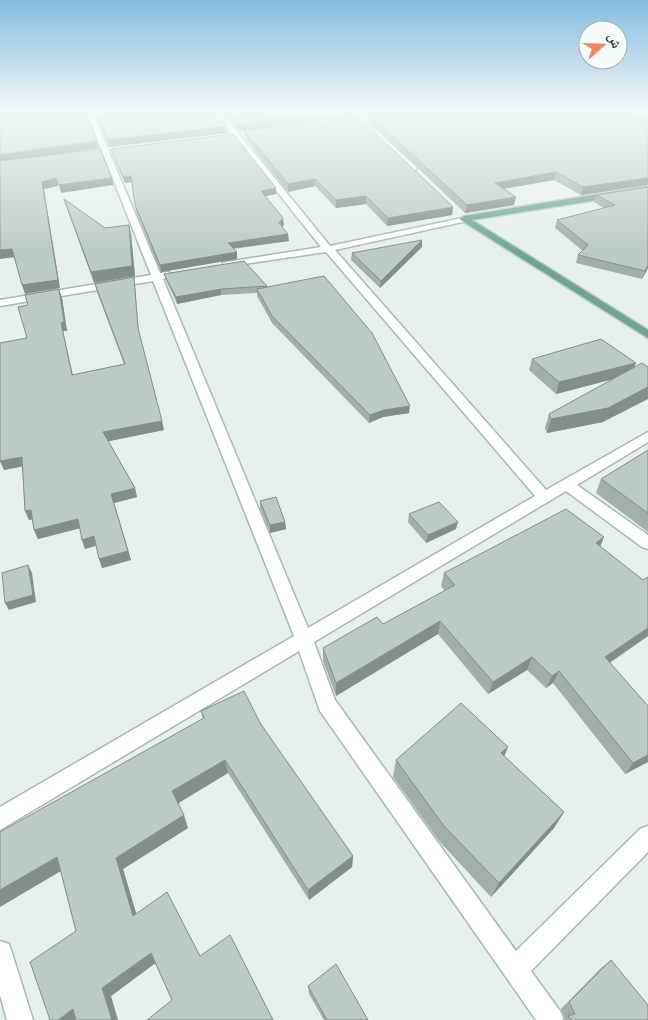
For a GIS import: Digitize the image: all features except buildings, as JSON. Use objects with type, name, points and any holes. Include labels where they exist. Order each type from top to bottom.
[{"type":"main road","points":[[460,216],[648,189]]},
{"type":"main road","points":[[460,216],[648,335]]},
{"type":"street","points":[[108,159],[158,276],[304,639],[327,705],[551,1020]]},
{"type":"street","points":[[255,159],[328,248],[544,497]]},
{"type":"street","points":[[401,159],[416,173]]},
{"type":"street","points":[[215,267],[328,248],[460,216]]},
{"type":"street","points":[[0,303],[177,273]]},
{"type":"street","points":[[0,819],[648,436]]},
{"type":"street","points":[[566,484],[648,543]]},
{"type":"street","points":[[515,969],[648,837]]},
{"type":"street","points":[[0,952],[20,1020]]}]
